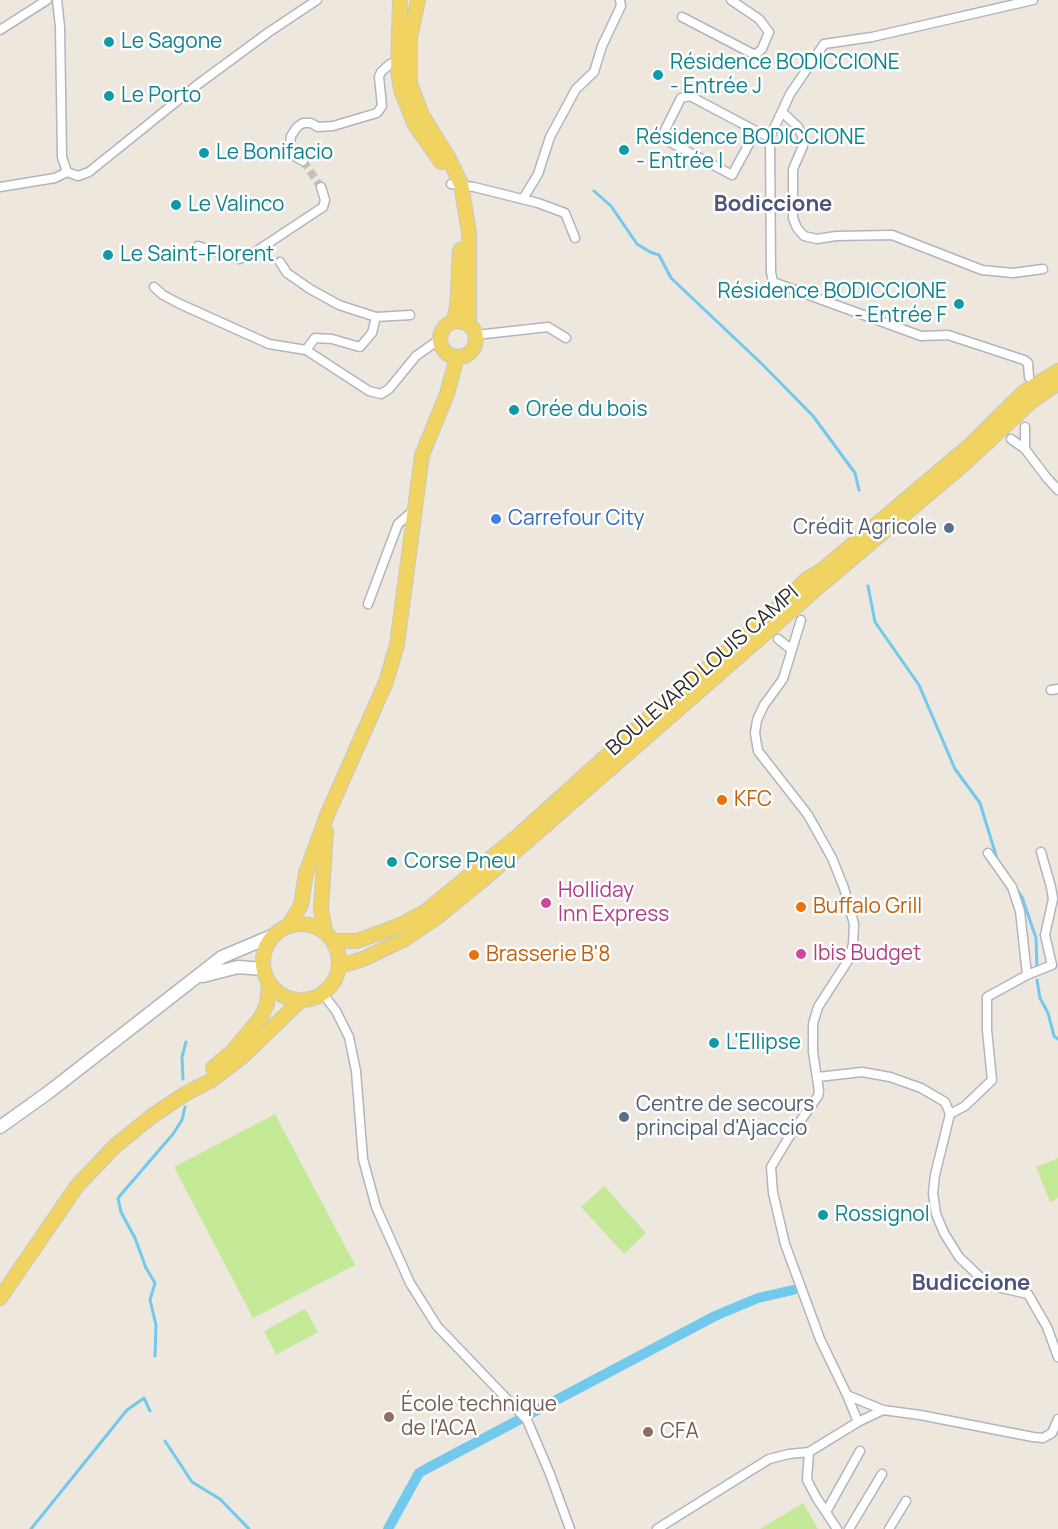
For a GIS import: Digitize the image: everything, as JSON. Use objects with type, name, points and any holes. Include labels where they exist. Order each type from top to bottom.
[{"type":"main road","points":[[400,0],[401,90],[415,125],[456,184],[460,237],[457,308],[453,322],[444,329],[440,339],[447,353],[457,357],[467,354],[475,346],[472,330],[469,233],[456,184],[448,157],[414,100],[410,84],[410,37],[418,0]]},
{"type":"main road","points":[[453,322],[464,322],[472,330]]},
{"type":"main road","points":[[0,1127],[49,1092],[222,957],[272,936],[289,925],[300,905],[306,873],[328,813],[386,682],[397,645],[422,455],[447,394],[457,357]]},
{"type":"main road","name":"BOULEVARD LOUIS CAMPI","points":[[330,936],[357,942],[398,926],[425,912],[518,836],[654,713],[773,612],[807,579],[821,571],[969,446],[1024,392],[1058,371]]},
{"type":"main road","name":"BOULEVARD LOUIS CAMPI","points":[[340,966],[363,959],[405,939],[436,918],[963,465],[1032,401],[1058,383]]},
{"type":"main road","points":[[272,936],[263,957],[263,969],[269,983],[283,995],[301,1000],[312,998],[322,994],[331,986],[337,977],[340,957],[321,909],[328,813]]},
{"type":"main road","points":[[289,925],[309,924],[330,936]]},
{"type":"main road","points":[[196,978],[238,967],[263,969]]},
{"type":"main road","points":[[0,1298],[77,1186],[115,1146],[184,1094],[231,1053],[261,1017],[267,1004],[269,983]]},
{"type":"main road","points":[[184,1094],[210,1081],[243,1057],[301,1000]]},
{"type":"street","points":[[0,30],[47,0]]},
{"type":"street","points":[[57,0],[60,27],[62,157],[68,172],[78,176],[89,172],[197,85],[317,0]]},
{"type":"street","points":[[523,199],[538,174],[550,137],[576,89],[594,72],[602,46],[621,6],[620,0]]},
{"type":"street","points":[[682,17],[755,55],[762,49],[769,32],[759,19],[731,0]]},
{"type":"street","points":[[1029,376],[1028,363],[1024,360],[948,335],[921,336],[773,282],[771,273],[770,136],[790,94],[824,45],[872,37],[1033,0]]},
{"type":"street","points":[[303,161],[294,154],[290,146],[291,136],[297,127],[303,123],[311,123],[318,127],[333,126],[377,113],[382,105],[379,77],[381,72],[390,64],[399,62]]},
{"type":"street","points":[[756,131],[732,175],[664,139],[664,132],[681,98],[690,96],[770,136]]},
{"type":"street","points":[[782,112],[798,126],[802,136],[803,146],[793,169],[793,218],[797,228],[804,236],[817,240],[836,236],[892,235],[982,270],[1013,273],[1043,269]]},
{"type":"street","points":[[0,187],[55,178],[68,172]]},
{"type":"street","points":[[456,184],[523,199],[565,213],[575,238]]},
{"type":"street","points":[[198,246],[239,259],[249,256],[323,207],[325,200],[321,187]]},
{"type":"street","points":[[280,262],[287,273],[339,305],[376,317],[410,315]]},
{"type":"street","points":[[154,287],[180,304],[269,344],[306,350],[369,391],[381,393],[388,389],[416,356],[440,339]]},
{"type":"street","points":[[306,350],[315,338],[333,339],[360,347],[372,333],[376,317]]},
{"type":"street","points":[[472,330],[548,327],[566,338]]},
{"type":"street","points":[[1025,427],[1025,449]]},
{"type":"street","points":[[1011,439],[1025,449],[1058,490]]},
{"type":"street","points":[[368,604],[398,524],[414,510]]},
{"type":"street","points":[[801,620],[783,680],[764,705],[757,720],[755,733],[758,751],[808,815],[820,835],[844,888],[854,924],[853,944],[849,959],[818,1007],[813,1024],[813,1052],[818,1077],[818,1096],[784,1144],[771,1167],[773,1193],[785,1244],[820,1339],[858,1422]]},
{"type":"street","points":[[778,639],[792,650]]},
{"type":"street","points":[[950,1114],[965,1106],[992,1080],[987,1030],[987,997],[1027,975],[1055,964],[1045,935],[1053,899],[1041,852]]},
{"type":"street","points":[[988,853],[1012,887],[1020,911],[1027,975]]},
{"type":"street","points":[[322,994],[336,1011],[349,1038],[356,1071],[363,1159],[376,1207],[410,1284],[437,1326],[525,1417],[550,1474],[570,1529]]},
{"type":"street","points":[[818,1077],[862,1072],[890,1077],[936,1095],[945,1102],[950,1114],[935,1175],[933,1193],[936,1214],[944,1233],[959,1257],[983,1280],[1001,1288],[1028,1294],[1047,1327],[1058,1357]]},
{"type":"street","points":[[847,1395],[883,1410],[1043,1438],[1052,1433],[1058,1419]]},
{"type":"street","points":[[657,1529],[769,1459],[809,1452],[858,1422],[883,1410]]},
{"type":"street","points":[[826,1512],[860,1451]]},
{"type":"street","points":[[809,1452],[807,1480],[837,1529]]},
{"type":"street","points":[[849,1529],[882,1474]]},
{"type":"street","points":[[889,1529],[906,1501]]},
{"type":"green space","points":[[275,1114],[355,1265],[253,1318],[174,1167]]},
{"type":"green space","points":[[1058,1158],[1058,1198],[1050,1202],[1036,1167]]},
{"type":"green space","points":[[604,1186],[646,1233],[624,1254],[581,1207]]},
{"type":"green space","points":[[305,1309],[318,1332],[276,1355],[264,1331]]},
{"type":"green space","points":[[803,1503],[818,1529],[760,1529]]},
{"type":"waterway","points":[[594,191],[611,206],[637,244],[659,255],[671,278],[813,416],[855,473],[859,490]]},
{"type":"waterway","points":[[868,586],[875,622],[919,685],[955,769],[980,803],[998,862]]},
{"type":"waterway","points":[[1017,890],[1022,897],[1036,938],[1037,968]]},
{"type":"waterway","points":[[1037,980],[1040,998],[1048,1013],[1054,1036],[1058,1039]]},
{"type":"waterway","points":[[183,1079],[182,1057],[186,1042]]},
{"type":"waterway","points":[[155,1356],[156,1325],[150,1300],[155,1283],[121,1212],[118,1198],[173,1134],[182,1120],[185,1107]]},
{"type":"waterway","points":[[388,1529],[419,1473],[715,1316],[758,1298],[793,1290]]},
{"type":"waterway","points":[[31,1529],[127,1410],[144,1398],[150,1411]]},
{"type":"waterway","points":[[165,1441],[192,1482],[220,1499],[249,1529]]},
{"type":"tunnel","points":[[303,161],[321,187]]},
{"type":"place","name":"Le Sagone","points":[[109,42]]},
{"type":"place","name":"Résidence BODICCIONE - Entrée J","points":[[658,75]]},
{"type":"place","name":"Le Porto","points":[[109,96]]},
{"type":"place","name":"Résidence BODICCIONE - Entrée I","points":[[624,150]]},
{"type":"place","name":"Le Bonifacio","points":[[204,153]]},
{"type":"place","name":"Le Valinco","points":[[176,205]]},
{"type":"place","name":"Le Saint-Florent","points":[[108,255]]},
{"type":"place","name":"Résidence BODICCIONE - Entrée F","points":[[959,304]]},
{"type":"place","name":"Orée du bois","points":[[514,410]]},
{"type":"place","name":"Carrefour City","points":[[496,519]]},
{"type":"place","name":"Crédit Agricole","points":[[949,528]]},
{"type":"place","name":"KFC","points":[[722,800]]},
{"type":"place","name":"Corse Pneu","points":[[392,862]]},
{"type":"place","name":"Holliday Inn Express","points":[[546,903]]},
{"type":"place","name":"Buffalo Grill","points":[[801,907]]},
{"type":"place","name":"Ibis Budget","points":[[801,954]]},
{"type":"place","name":"Brasserie B'8","points":[[474,955]]},
{"type":"place","name":"L'Ellipse","points":[[714,1043]]},
{"type":"place","name":"Centre de secours principal d'Ajaccio","points":[[624,1117]]},
{"type":"place","name":"Rossignol","points":[[823,1215]]},
{"type":"place","name":"École technique de l'ACA","points":[[389,1417]]},
{"type":"place","name":"CFA","points":[[648,1432]]},
{"type":"district","name":"Bodiccione","points":[[773,205]]},
{"type":"district","name":"Budiccione","points":[[971,1284]]}]
